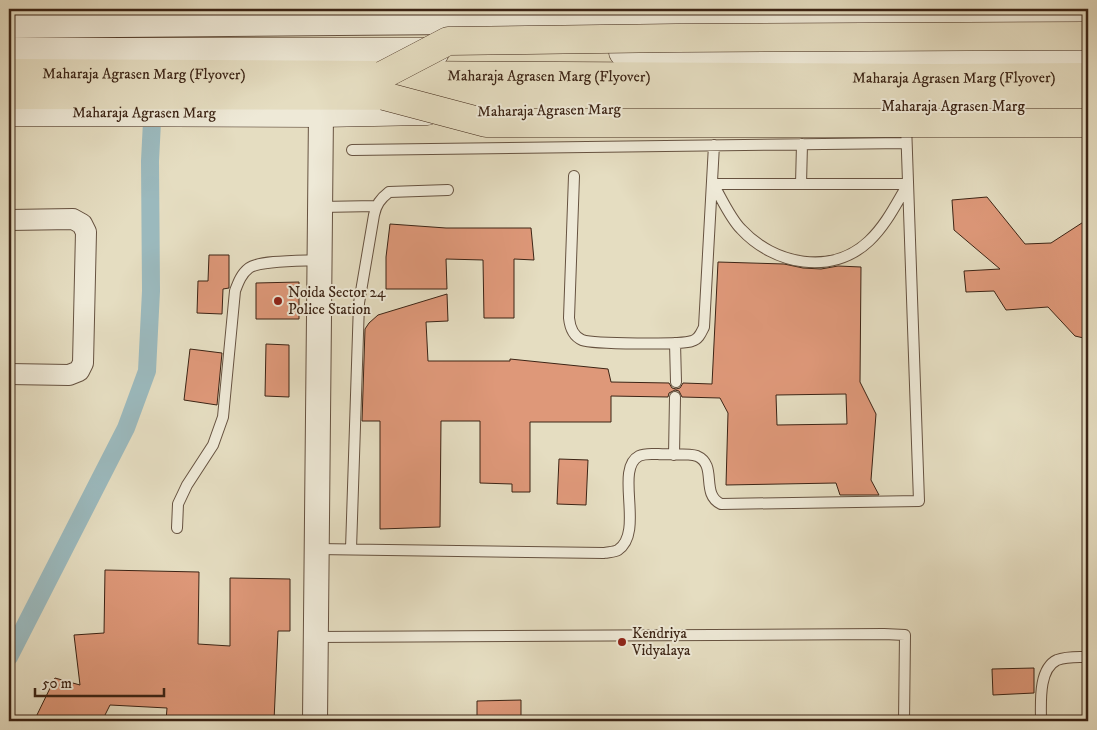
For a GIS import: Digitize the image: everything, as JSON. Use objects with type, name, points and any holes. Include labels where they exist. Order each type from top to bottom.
[{"type":"main road","points":[[383,86],[448,41],[1088,36]]},
{"type":"main road","points":[[9,52],[1088,52]]},
{"type":"main road","name":"Maharaja Agrasen Marg (Flyover)","points":[[9,72],[383,86],[1088,97]]},
{"type":"main road","name":"Maharaja Agrasen Marg (Flyover)","points":[[9,95],[383,86],[1088,77]]},
{"type":"main road","points":[[383,86],[486,123],[1088,123]]},
{"type":"main road","name":"Maharaja Agrasen Marg","points":[[9,112],[321,113],[905,105],[1088,107]]},
{"type":"street","points":[[495,15],[496,52]]},
{"type":"street","points":[[9,26],[187,17],[495,15],[1088,18]]},
{"type":"street","points":[[186,52],[187,17]]},
{"type":"street","points":[[9,124],[49,124],[81,112]]},
{"type":"street","points":[[315,721],[321,113]]},
{"type":"street","points":[[9,220],[73,220],[82,224],[86,232],[83,363],[79,371],[69,375],[9,374]]},
{"type":"lane","points":[[317,549],[604,553],[618,550],[625,542],[630,531],[628,475],[631,464],[638,456],[648,454],[696,455],[704,460],[707,467],[711,494],[715,501],[721,504],[919,501],[906,114]]},
{"type":"lane","points":[[352,150],[906,143]]},
{"type":"lane","points":[[801,184],[802,144]]},
{"type":"lane","points":[[574,176],[568,318],[574,335],[583,340],[674,343],[694,340],[700,336],[704,327],[714,145]]},
{"type":"lane","points":[[712,184],[741,229],[760,245],[783,257],[806,263],[830,261],[846,257],[868,242],[885,223],[908,184]]},
{"type":"lane","points":[[712,184],[908,184]]},
{"type":"lane","points":[[351,549],[359,303],[376,206],[388,192],[448,190]]},
{"type":"lane","points":[[320,207],[376,206]]},
{"type":"lane","points":[[177,528],[178,504],[187,485],[213,445],[223,417],[235,292],[240,278],[250,267],[263,263],[320,260]]},
{"type":"lane","points":[[674,343],[676,382]]},
{"type":"lane","points":[[674,455],[675,398]]},
{"type":"lane","points":[[316,637],[905,635],[904,721]]},
{"type":"lane","points":[[1041,721],[1041,689],[1046,673],[1056,660],[1088,657]]},
{"type":"building","points":[[987,197],[1025,244],[1051,243],[1088,219],[1088,339],[1075,336],[1048,307],[1006,310],[994,291],[966,292],[964,271],[1000,269],[954,230],[952,200]]},
{"type":"building","points":[[390,224],[446,228],[531,228],[534,260],[514,259],[514,318],[484,318],[483,260],[446,259],[447,289],[386,289],[386,257]]},
{"type":"building","points":[[209,255],[229,255],[229,288],[223,289],[222,314],[197,313],[198,281],[208,281]]},
{"type":"building","points":[[718,262],[784,264],[821,269],[838,266],[861,267],[860,382],[876,414],[871,480],[879,495],[840,495],[836,483],[726,485],[728,413],[720,398],[682,397],[679,391],[675,390],[669,393],[668,397],[611,396],[611,422],[530,422],[530,492],[512,492],[512,484],[480,483],[480,421],[441,421],[440,527],[380,529],[380,421],[362,421],[365,329],[378,315],[447,294],[448,321],[426,322],[428,361],[510,361],[510,359],[608,369],[611,382],[669,383],[672,388],[676,389],[680,388],[683,383],[712,384]],"holes":[[[846,394],[847,424],[777,425],[776,395]]]},
{"type":"building","name":"Noida Sector 24 Police Station","points":[[299,282],[299,319],[256,319],[256,283]]},
{"type":"building","points":[[266,344],[289,345],[289,397],[265,396]]},
{"type":"building","points":[[190,349],[222,353],[217,405],[184,400]]},
{"type":"building","points":[[559,459],[588,460],[586,505],[557,504]]},
{"type":"building","points":[[105,570],[199,572],[198,644],[230,646],[230,578],[290,579],[290,631],[278,631],[274,721],[166,721],[167,708],[110,705],[102,721],[34,721],[55,678],[80,685],[74,635],[104,633]]},
{"type":"building","points":[[1034,668],[1034,693],[993,695],[992,669]]},
{"type":"building","points":[[521,700],[521,721],[477,721],[477,701]]},
{"type":"waterway","points":[[157,15],[158,9]]},
{"type":"waterway","points":[[9,657],[126,428],[147,371],[151,291],[150,161],[153,102]]},
{"type":"place","name":"Noida Sector 24 Police Station","points":[[278,301]]},
{"type":"place","name":"Kendriya Vidyalaya","points":[[622,642]]}]
